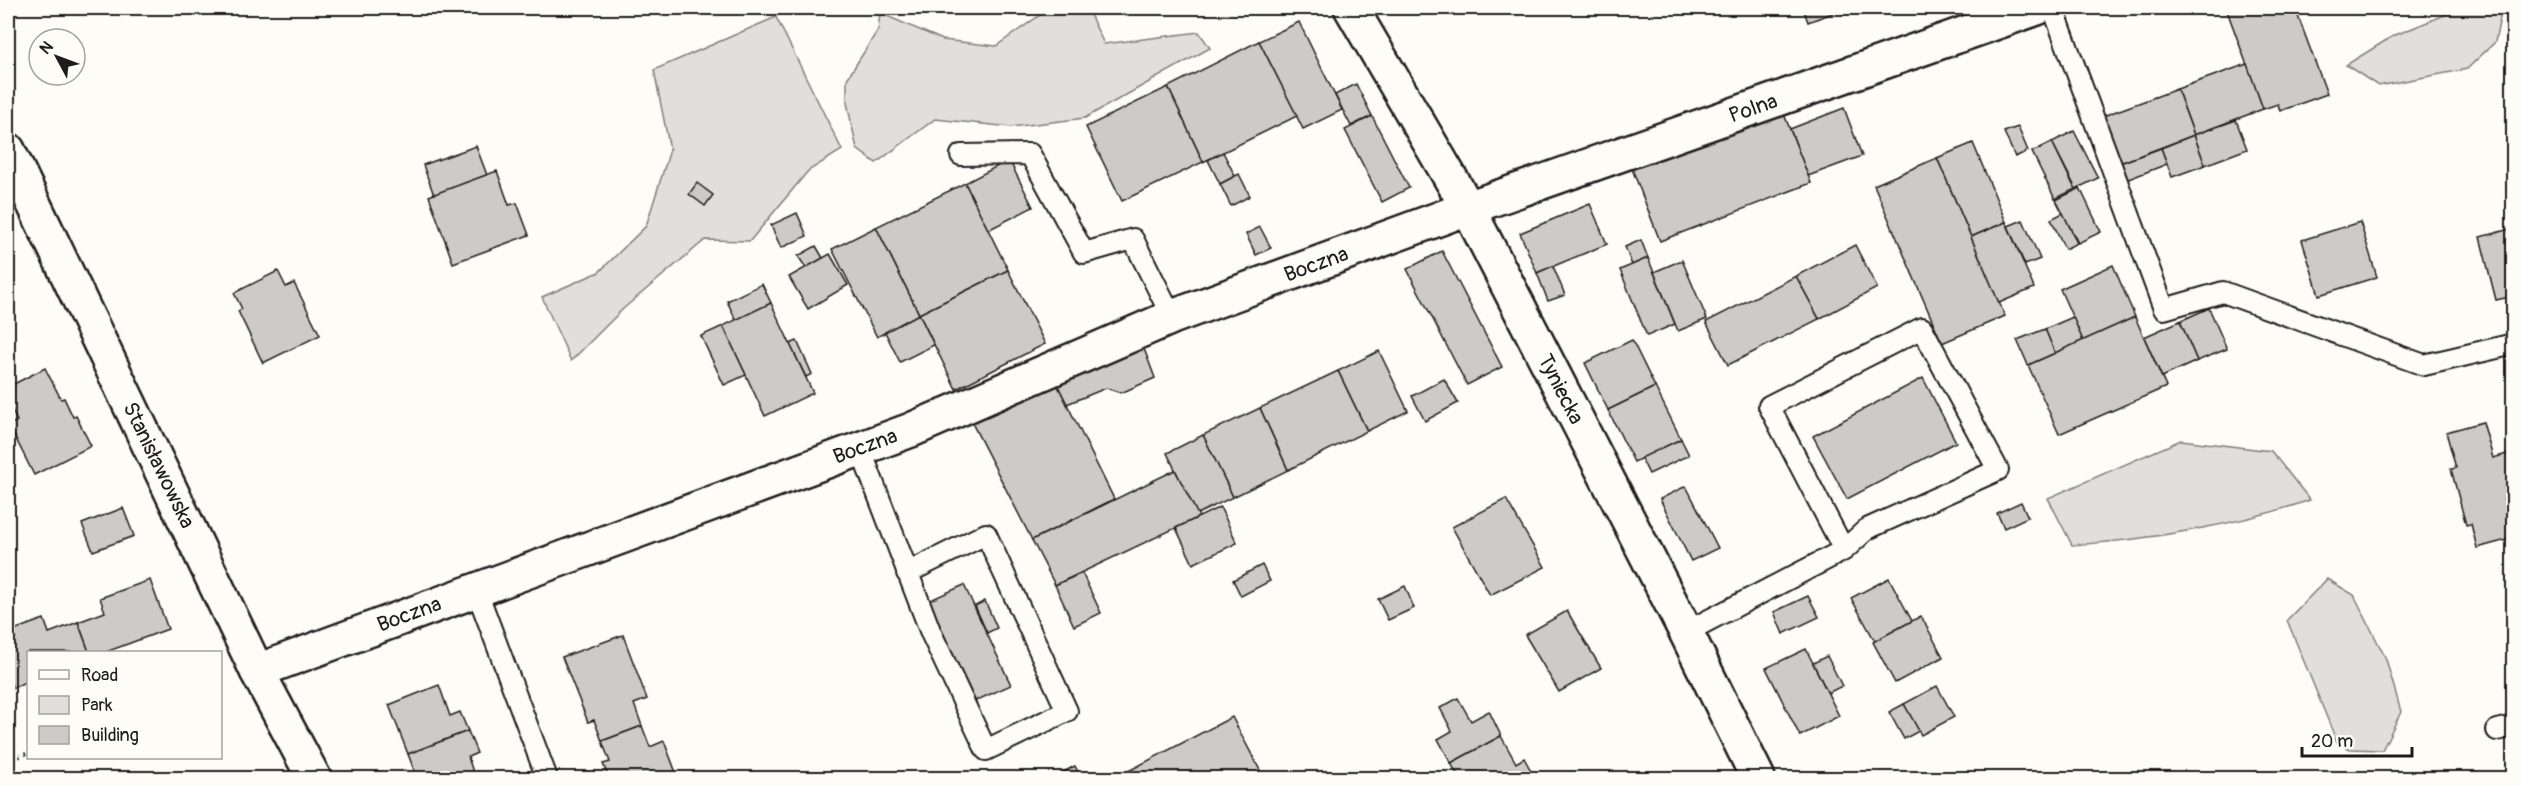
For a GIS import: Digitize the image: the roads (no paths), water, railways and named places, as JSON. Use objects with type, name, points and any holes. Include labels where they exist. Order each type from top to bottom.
[{"type":"street","name":"Tyniecka","points":[[1351,8],[1468,208],[1686,632],[1758,778]]},
{"type":"street","name":"Polna","points":[[1468,208],[2037,8]]},
{"type":"street","name":"Stanisławowska","points":[[8,150],[257,671],[314,778]]},
{"type":"street","name":"Boczna","points":[[257,671],[911,430],[1172,317],[1468,208]]},
{"type":"lane","points":[[2053,8],[2164,309],[2223,292],[2424,365],[2514,344]]},
{"type":"lane","points":[[961,155],[1030,154],[1084,253],[1133,239],[1172,317]]},
{"type":"lane","points":[[1686,632],[1844,550],[1867,529],[1998,470],[1922,328],[1769,406],[1844,550]]},
{"type":"lane","points":[[860,448],[907,573],[931,633],[986,750],[1067,711],[986,534],[907,573]]},
{"type":"lane","points":[[476,589],[547,778]]}]
